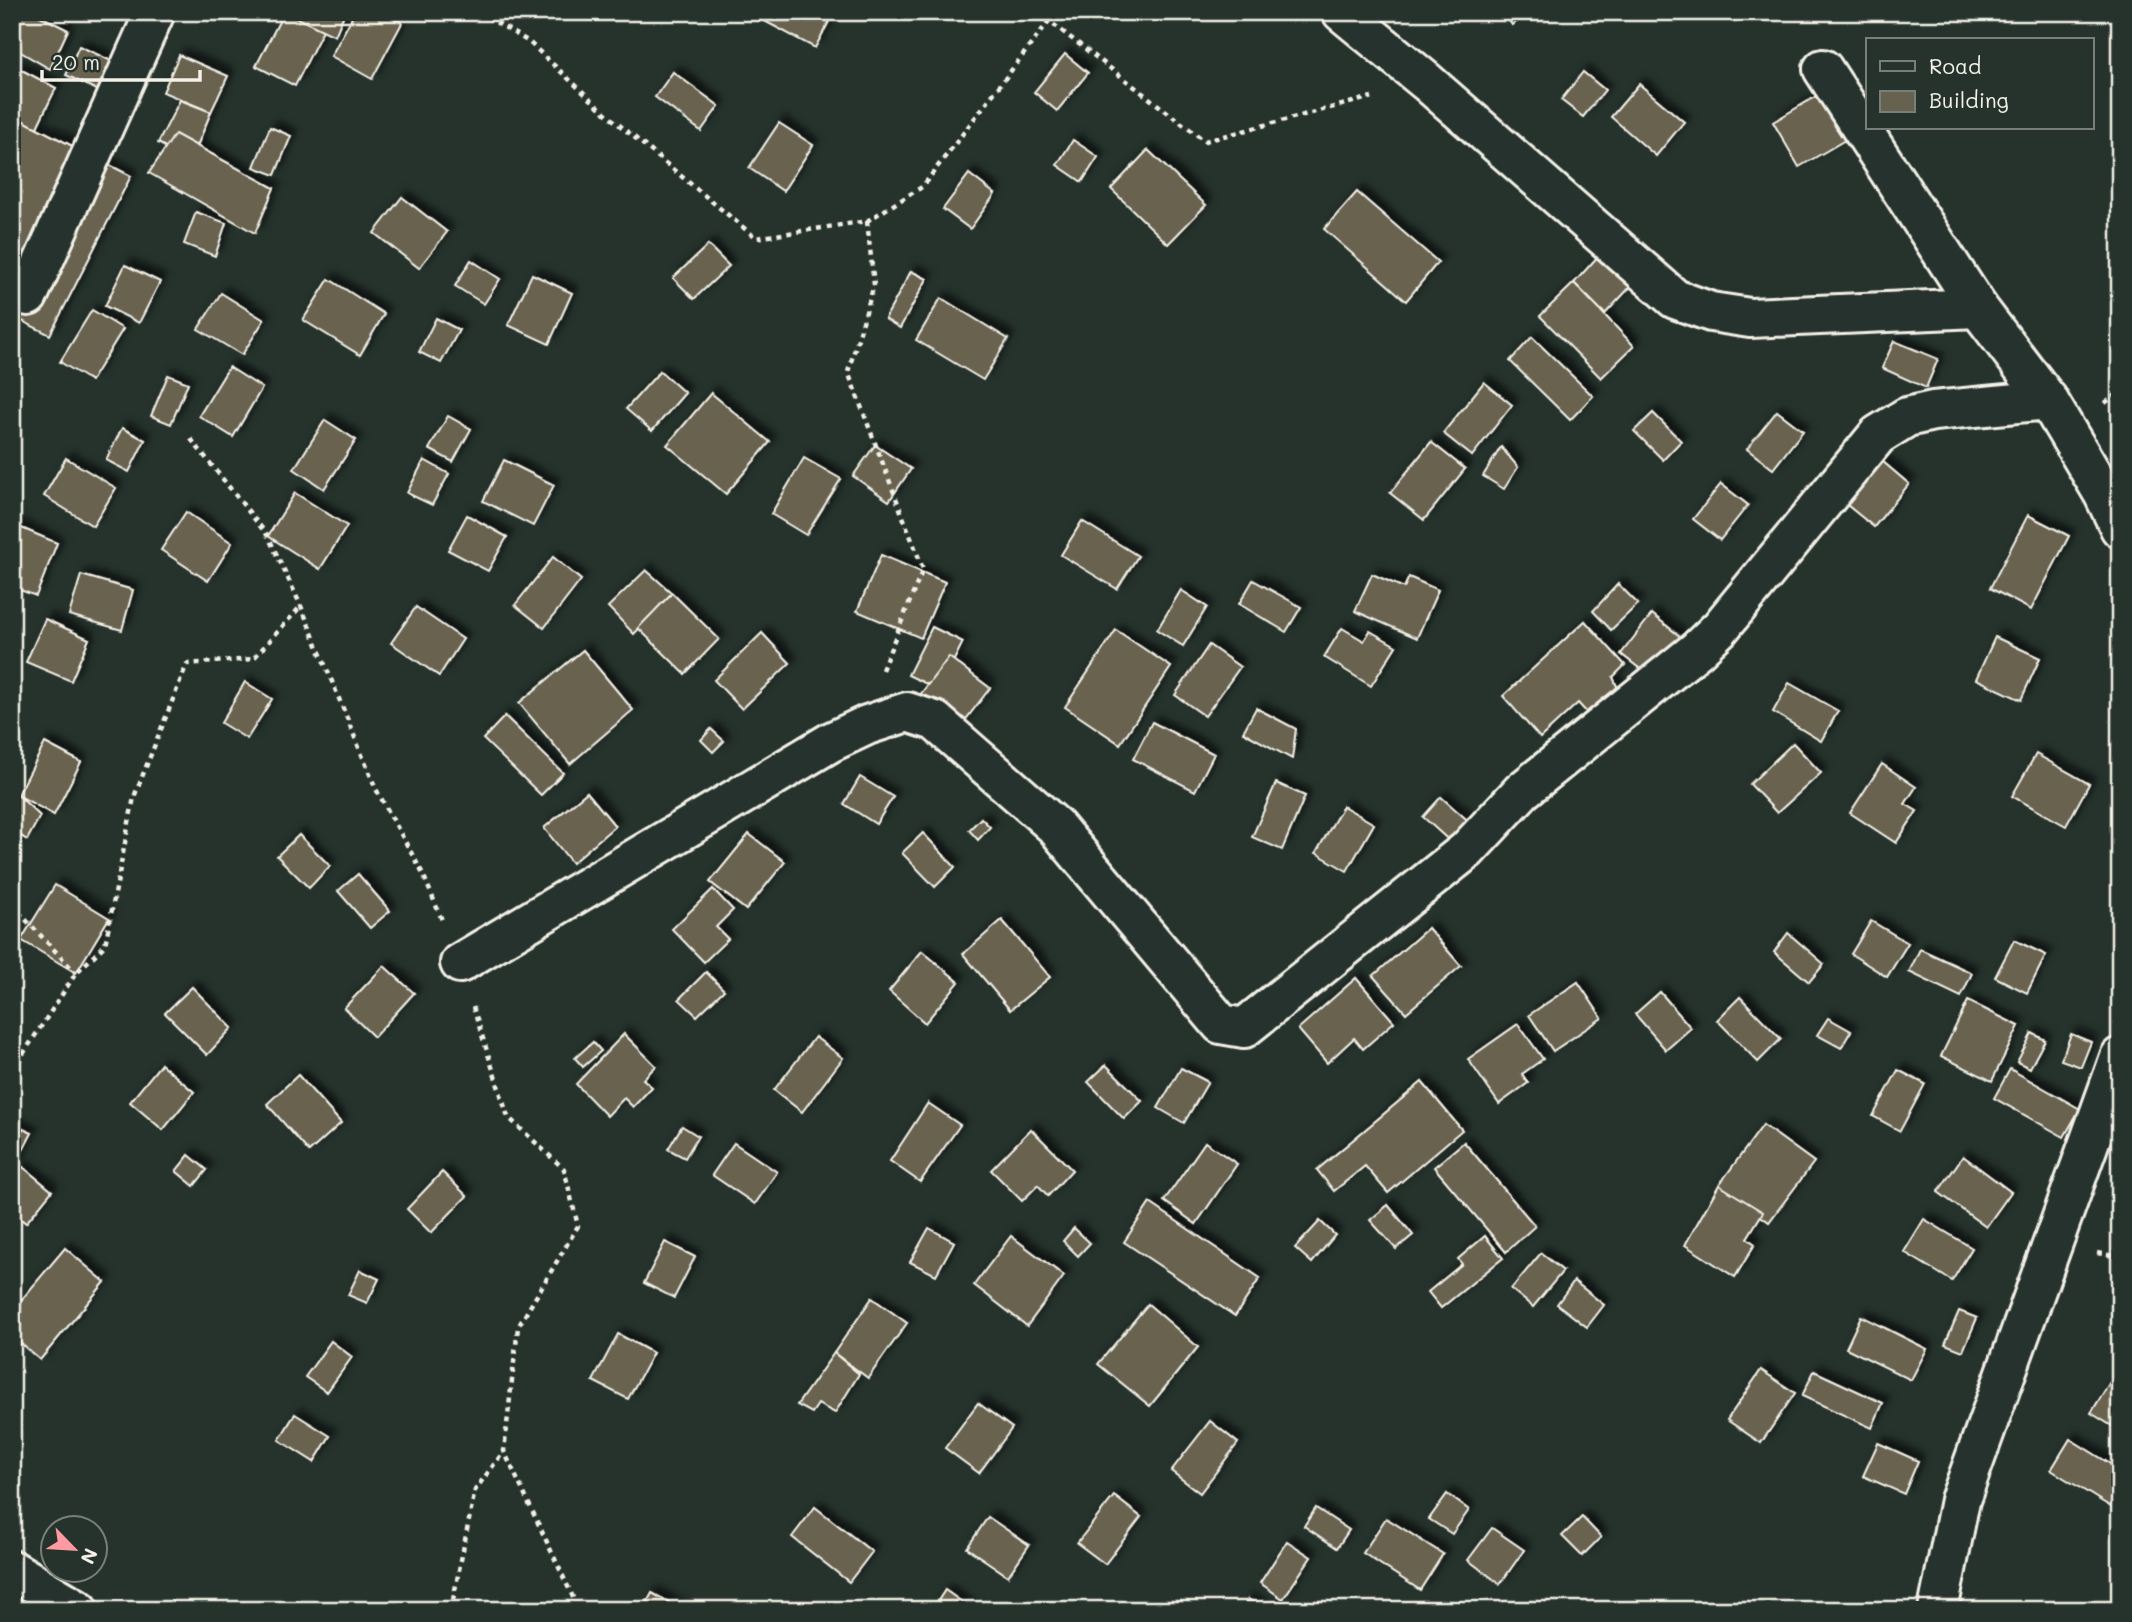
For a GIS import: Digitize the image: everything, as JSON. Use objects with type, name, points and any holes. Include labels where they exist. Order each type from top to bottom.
[{"type":"street","points":[[28,296],[155,12]]},
{"type":"street","points":[[1342,12],[1427,82],[1675,299],[1711,312],[1749,318],[1978,307]]},
{"type":"street","points":[[1823,69],[1978,307],[2048,400],[2103,493],[2120,528]]},
{"type":"street","points":[[460,963],[831,741],[867,724],[907,712],[935,722],[1055,826],[1221,1024],[1244,1028],[1467,850],[1522,791],[1697,650],[1720,628],[1878,435],[1907,417],[1933,411],[2048,400]]},
{"type":"street","points":[[1938,1610],[1960,1500],[2120,1057]]},
{"type":"street","points":[[12,1570],[79,1610]]},
{"type":"path","points":[[478,12],[529,41],[611,118],[756,238],[867,221],[922,187],[1049,21],[1205,141],[1427,82]]},
{"type":"path","points":[[867,221],[874,285],[848,372],[923,569],[880,675],[907,712]]},
{"type":"path","points":[[191,439],[268,536],[301,606],[376,789],[423,874],[460,963],[508,1117],[564,1169],[578,1226],[518,1327],[504,1451],[475,1490],[451,1610]]},
{"type":"path","points":[[12,1071],[76,973],[105,945],[134,797],[187,664],[253,659],[301,606]]},
{"type":"path","points":[[12,905],[76,973]]},
{"type":"path","points":[[504,1451],[579,1610]]},
{"type":"building","points":[[12,12],[32,12],[68,30],[50,69],[12,47]]},
{"type":"building","points":[[284,12],[323,30],[295,86],[256,66]]},
{"type":"building","points":[[298,12],[345,12],[335,36],[295,17]]},
{"type":"building","points":[[355,12],[382,12],[402,23],[372,79],[331,56]]},
{"type":"building","points":[[760,12],[833,14],[815,48],[757,17]]},
{"type":"building","points":[[1503,12],[1530,12],[1512,25]]},
{"type":"building","points":[[79,46],[118,64],[103,93],[66,75]]},
{"type":"building","points":[[1065,54],[1088,73],[1057,111],[1034,92]]},
{"type":"building","points":[[179,55],[228,76],[211,112],[163,92]]},
{"type":"building","points":[[16,67],[56,88],[25,152],[12,145],[12,69]]},
{"type":"building","points":[[673,72],[719,106],[701,131],[655,97]]},
{"type":"building","points":[[1583,72],[1605,90],[1583,117],[1561,100]]},
{"type":"building","points":[[1639,84],[1684,122],[1656,156],[1611,117]]},
{"type":"building","points":[[1830,88],[1857,133],[1799,167],[1773,122]]},
{"type":"building","points":[[180,100],[211,112],[191,161],[158,143]]},
{"type":"building","points":[[12,115],[131,176],[50,335],[12,316]]},
{"type":"building","points":[[779,123],[813,145],[783,191],[749,168]]},
{"type":"building","points":[[270,127],[291,136],[275,175],[254,167]]},
{"type":"building","points":[[175,134],[274,188],[255,233],[149,173]]},
{"type":"building","points":[[1073,140],[1098,157],[1082,182],[1057,165]]},
{"type":"building","points":[[1148,150],[1206,205],[1168,244],[1111,189]]},
{"type":"building","points":[[969,174],[995,194],[970,229],[943,209]]},
{"type":"building","points":[[1357,192],[1438,262],[1406,301],[1324,229]]},
{"type":"building","points":[[402,197],[447,232],[419,268],[374,233]]},
{"type":"building","points":[[196,212],[226,223],[215,256],[184,244]]},
{"type":"building","points":[[708,245],[729,266],[694,299],[673,278]]},
{"type":"building","points":[[1601,253],[1634,283],[1605,314],[1574,283]]},
{"type":"building","points":[[471,260],[500,279],[484,304],[455,286]]},
{"type":"building","points":[[125,265],[160,282],[139,323],[105,306]]},
{"type":"building","points":[[911,271],[927,279],[900,328],[885,319]]},
{"type":"building","points":[[532,274],[572,293],[549,344],[508,325]]},
{"type":"building","points":[[329,279],[384,314],[360,355],[303,320]]},
{"type":"building","points":[[1574,283],[1634,346],[1601,378],[1540,316]]},
{"type":"building","points":[[221,293],[264,320],[242,355],[198,329]]},
{"type":"building","points":[[941,298],[1008,339],[983,380],[916,340]]},
{"type":"building","points":[[92,310],[123,329],[91,381],[60,362]]},
{"type":"building","points":[[436,318],[459,330],[441,363],[419,352]]},
{"type":"building","points":[[1532,337],[1593,396],[1570,420],[1510,361]]},
{"type":"building","points":[[1894,341],[1938,359],[1926,388],[1882,368]]},
{"type":"building","points":[[229,367],[262,388],[233,437],[199,416]]},
{"type":"building","points":[[660,371],[685,393],[652,431],[626,409]]},
{"type":"building","points":[[168,375],[188,383],[171,424],[151,416]]},
{"type":"building","points":[[1484,382],[1512,405],[1472,456],[1443,433]]},
{"type":"building","points":[[711,393],[770,442],[726,494],[667,445]]},
{"type":"building","points":[[1777,411],[1803,431],[1773,469],[1747,449]]},
{"type":"building","points":[[1653,413],[1681,441],[1663,460],[1634,431]]},
{"type":"building","points":[[448,416],[471,429],[453,462],[429,449]]},
{"type":"building","points":[[325,420],[356,440],[324,489],[294,469]]},
{"type":"building","points":[[122,428],[145,440],[129,472],[106,460]]},
{"type":"building","points":[[1431,442],[1465,469],[1424,520],[1390,493]]},
{"type":"building","points":[[875,445],[911,469],[889,501],[853,476]]},
{"type":"building","points":[[1501,447],[1518,467],[1504,489],[1483,476]]},
{"type":"building","points":[[66,458],[116,488],[93,526],[44,496]]},
{"type":"building","points":[[804,458],[841,479],[806,535],[771,514]]},
{"type":"building","points":[[424,460],[449,474],[432,505],[407,493]]},
{"type":"building","points":[[504,460],[554,485],[533,526],[483,501]]},
{"type":"building","points":[[1882,461],[1909,484],[1874,527],[1847,505]]},
{"type":"building","points":[[1721,484],[1748,505],[1720,540],[1693,519]]},
{"type":"building","points":[[295,493],[347,526],[320,569],[268,536]]},
{"type":"building","points":[[186,512],[232,543],[208,581],[161,550]]},
{"type":"building","points":[[467,515],[507,537],[488,571],[448,550]]},
{"type":"building","points":[[2028,515],[2069,536],[2031,610],[1990,588]]},
{"type":"building","points":[[1082,521],[1138,556],[1117,589],[1061,555]]},
{"type":"building","points":[[12,524],[57,543],[36,596],[12,587]]},
{"type":"building","points":[[881,555],[945,582],[921,638],[857,611]]},
{"type":"building","points":[[553,557],[581,580],[544,628],[515,605]]},
{"type":"building","points":[[646,570],[672,593],[634,634],[608,607]]},
{"type":"building","points":[[1372,574],[1404,588],[1409,577],[1438,590],[1417,638],[1355,611]]},
{"type":"building","points":[[81,575],[133,590],[122,630],[69,615]]},
{"type":"building","points":[[1253,580],[1301,607],[1286,632],[1239,604]]},
{"type":"building","points":[[1618,584],[1638,604],[1611,630],[1593,611]]},
{"type":"building","points":[[1181,590],[1207,607],[1183,646],[1157,630]]},
{"type":"building","points":[[672,593],[719,639],[685,674],[638,628]]},
{"type":"building","points":[[416,607],[463,639],[439,676],[391,643]]},
{"type":"building","points":[[1652,614],[1697,650],[1666,689],[1621,654]]},
{"type":"building","points":[[45,619],[89,639],[71,681],[26,662]]},
{"type":"building","points":[[1585,621],[1625,665],[1613,677],[1618,689],[1589,715],[1578,703],[1540,738],[1503,696]]},
{"type":"building","points":[[932,627],[963,642],[939,690],[908,675]]},
{"type":"building","points":[[1342,628],[1364,641],[1370,631],[1396,646],[1371,686],[1324,657]]},
{"type":"building","points":[[1116,630],[1171,667],[1120,744],[1065,707]]},
{"type":"building","points":[[762,633],[790,663],[742,709],[714,680]]},
{"type":"building","points":[[1995,637],[2040,658],[2021,700],[1976,679]]},
{"type":"building","points":[[1209,645],[1240,667],[1205,716],[1175,695]]},
{"type":"building","points":[[583,650],[633,710],[570,764],[519,703]]},
{"type":"building","points":[[949,657],[990,688],[947,744],[907,712]]},
{"type":"building","points":[[245,682],[272,699],[247,739],[221,723]]},
{"type":"building","points":[[1789,683],[1838,711],[1821,741],[1773,712]]},
{"type":"building","points":[[1256,708],[1296,729],[1292,759],[1243,732]]},
{"type":"building","points":[[505,716],[563,773],[541,795],[483,739]]},
{"type":"building","points":[[1152,722],[1214,754],[1195,791],[1133,759]]},
{"type":"building","points":[[711,729],[724,741],[713,752],[701,740]]},
{"type":"building","points":[[45,743],[81,762],[54,815],[18,795]]},
{"type":"building","points":[[1793,743],[1821,773],[1777,813],[1750,784]]},
{"type":"building","points":[[2036,754],[2089,784],[2066,826],[2012,796]]},
{"type":"building","points":[[1882,764],[1916,787],[1905,804],[1917,811],[1896,843],[1850,813]]},
{"type":"building","points":[[860,777],[893,797],[876,824],[844,804]]},
{"type":"building","points":[[1276,783],[1305,796],[1282,850],[1252,837]]},
{"type":"building","points":[[587,792],[615,826],[572,863],[544,828]]},
{"type":"building","points":[[18,795],[40,816],[27,840],[21,836],[12,853],[12,804]]},
{"type":"building","points":[[1441,797],[1473,825],[1454,845],[1423,817]]},
{"type":"building","points":[[1343,806],[1374,824],[1347,871],[1316,853]]},
{"type":"building","points":[[981,818],[990,827],[978,840],[969,830]]},
{"type":"building","points":[[923,833],[955,867],[935,887],[902,853]]},
{"type":"building","points":[[749,834],[785,862],[746,910],[710,882]]},
{"type":"building","points":[[299,835],[330,866],[309,888],[277,856]]},
{"type":"building","points":[[358,874],[390,911],[370,928],[338,891]]},
{"type":"building","points":[[55,885],[109,918],[76,973],[21,940]]},
{"type":"building","points":[[713,889],[733,910],[716,927],[728,939],[704,962],[672,929]]},
{"type":"building","points":[[1002,920],[1050,977],[1010,1010],[963,954]]},
{"type":"building","points":[[1871,921],[1908,943],[1887,977],[1851,954]]},
{"type":"building","points":[[1428,928],[1461,966],[1406,1013],[1373,976]]},
{"type":"building","points":[[1788,933],[1824,964],[1809,982],[1774,952]]},
{"type":"building","points":[[2014,940],[2046,955],[2027,993],[1995,977]]},
{"type":"building","points":[[1920,949],[1972,973],[1961,997],[1909,972]]},
{"type":"building","points":[[922,951],[959,982],[925,1023],[889,991]]},
{"type":"building","points":[[384,966],[414,993],[374,1037],[344,1008]]},
{"type":"building","points":[[706,972],[724,990],[697,1016],[679,999]]},
{"type":"building","points":[[1356,978],[1394,1022],[1363,1049],[1354,1038],[1327,1063],[1298,1029]]},
{"type":"building","points":[[1578,982],[1602,1018],[1553,1051],[1529,1015]]},
{"type":"building","points":[[192,987],[232,1028],[207,1055],[165,1013]]},
{"type":"building","points":[[1660,992],[1691,1028],[1666,1050],[1635,1014]]},
{"type":"building","points":[[1740,997],[1781,1039],[1758,1062],[1717,1020]]},
{"type":"building","points":[[1968,1001],[2019,1026],[1992,1081],[1941,1056]]},
{"type":"building","points":[[1828,1018],[1851,1031],[1841,1048],[1817,1035]]},
{"type":"building","points":[[1518,1024],[1543,1059],[1522,1074],[1528,1083],[1499,1104],[1468,1059]]},
{"type":"building","points":[[2032,1033],[2045,1040],[2030,1068],[2017,1062]]},
{"type":"building","points":[[624,1034],[656,1066],[643,1079],[652,1087],[633,1107],[624,1098],[607,1116],[576,1084]]},
{"type":"building","points":[[2071,1034],[2091,1042],[2081,1067],[2061,1060]]},
{"type":"building","points":[[815,1037],[843,1058],[802,1112],[774,1090]]},
{"type":"building","points":[[593,1042],[601,1051],[583,1067],[575,1058]]},
{"type":"building","points":[[161,1064],[194,1092],[163,1130],[130,1102]]},
{"type":"building","points":[[1106,1065],[1142,1101],[1124,1119],[1088,1082]]},
{"type":"building","points":[[1181,1068],[1208,1082],[1184,1123],[1158,1108]]},
{"type":"building","points":[[2010,1069],[2080,1109],[2064,1137],[1994,1098]]},
{"type":"building","points":[[1898,1070],[1925,1084],[1900,1131],[1873,1116]]},
{"type":"building","points":[[298,1075],[341,1123],[309,1152],[267,1104]]},
{"type":"building","points":[[1422,1082],[1462,1130],[1388,1193],[1365,1166],[1334,1191],[1317,1170]]},
{"type":"building","points":[[928,1103],[960,1125],[920,1182],[890,1161]]},
{"type":"building","points":[[12,1124],[32,1133],[12,1171]]},
{"type":"building","points":[[1763,1125],[1814,1162],[1769,1222],[1719,1185]]},
{"type":"building","points":[[682,1126],[698,1136],[685,1158],[668,1149]]},
{"type":"building","points":[[1031,1129],[1072,1170],[1048,1196],[1038,1185],[1022,1201],[991,1170]]},
{"type":"building","points":[[1205,1142],[1237,1164],[1196,1224],[1164,1201]]},
{"type":"building","points":[[1464,1142],[1535,1226],[1506,1252],[1434,1167]]},
{"type":"building","points":[[734,1143],[777,1172],[755,1204],[712,1175]]},
{"type":"building","points":[[189,1155],[207,1170],[194,1186],[176,1171]]},
{"type":"building","points":[[1963,1156],[2011,1192],[1986,1227],[1938,1192]]},
{"type":"building","points":[[23,1167],[52,1191],[26,1223],[12,1212],[12,1180]]},
{"type":"building","points":[[442,1172],[467,1196],[431,1233],[407,1209]]},
{"type":"building","points":[[1719,1185],[1763,1212],[1747,1238],[1755,1244],[1735,1277],[1685,1245]]},
{"type":"building","points":[[1150,1203],[1260,1278],[1235,1316],[1124,1242]]},
{"type":"building","points":[[1388,1205],[1413,1235],[1396,1249],[1370,1220]]},
{"type":"building","points":[[1924,1219],[1972,1248],[1952,1281],[1904,1252]]},
{"type":"building","points":[[1320,1221],[1335,1235],[1312,1263],[1295,1248]]},
{"type":"building","points":[[929,1228],[954,1242],[936,1275],[910,1262]]},
{"type":"building","points":[[1074,1228],[1090,1243],[1078,1256],[1063,1241]]},
{"type":"building","points":[[1011,1236],[1064,1276],[1027,1326],[974,1285]]},
{"type":"building","points":[[1485,1236],[1503,1258],[1441,1308],[1428,1292],[1462,1264],[1458,1259]]},
{"type":"building","points":[[665,1242],[695,1257],[674,1298],[644,1283]]},
{"type":"building","points":[[65,1248],[105,1282],[40,1360],[12,1336],[12,1311]]},
{"type":"building","points":[[1541,1253],[1563,1271],[1533,1307],[1511,1289]]},
{"type":"building","points":[[360,1270],[379,1279],[367,1303],[348,1295]]},
{"type":"building","points":[[1574,1281],[1604,1305],[1587,1327],[1557,1304]]},
{"type":"building","points":[[872,1298],[907,1323],[868,1378],[834,1353]]},
{"type":"building","points":[[1148,1304],[1198,1347],[1150,1406],[1098,1364]]},
{"type":"building","points":[[1959,1311],[1977,1318],[1963,1351],[1945,1344]]},
{"type":"building","points":[[1861,1316],[1927,1349],[1911,1380],[1846,1348]]},
{"type":"building","points":[[618,1334],[653,1353],[628,1399],[593,1381]]},
{"type":"building","points":[[331,1341],[352,1357],[327,1392],[305,1377]]},
{"type":"building","points":[[834,1353],[859,1374],[835,1413],[818,1404],[812,1413],[797,1405]]},
{"type":"building","points":[[1761,1370],[1795,1393],[1761,1443],[1727,1420]]},
{"type":"building","points":[[1814,1371],[1883,1403],[1872,1428],[1802,1396]]},
{"type":"building","points":[[2110,1382],[2120,1387],[2120,1431],[2091,1413]]},
{"type":"building","points":[[978,1403],[1012,1428],[979,1473],[945,1448]]},
{"type":"building","points":[[295,1414],[330,1436],[314,1462],[279,1440]]},
{"type":"building","points":[[1210,1421],[1238,1443],[1200,1493],[1171,1471]]},
{"type":"building","points":[[2070,1439],[2120,1470],[2120,1494],[2111,1507],[2051,1470]]},
{"type":"building","points":[[1878,1443],[1918,1461],[1904,1494],[1863,1476]]},
{"type":"building","points":[[1447,1494],[1469,1510],[1452,1534],[1429,1519]]},
{"type":"building","points":[[1114,1496],[1141,1517],[1105,1564],[1077,1543]]},
{"type":"building","points":[[815,1507],[872,1552],[849,1582],[792,1537]]},
{"type":"building","points":[[1316,1508],[1349,1530],[1337,1548],[1304,1526]]},
{"type":"building","points":[[988,1517],[1029,1545],[1008,1576],[967,1548]]},
{"type":"building","points":[[1582,1517],[1601,1537],[1582,1556],[1562,1536]]},
{"type":"building","points":[[1386,1518],[1443,1554],[1420,1590],[1363,1553]]},
{"type":"building","points":[[1492,1528],[1524,1550],[1500,1584],[1468,1560]]},
{"type":"building","points":[[1287,1541],[1311,1557],[1283,1599],[1260,1583]]},
{"type":"building","points":[[945,1590],[973,1610],[932,1610]]},
{"type":"building","points":[[652,1593],[683,1610],[643,1610]]},
{"type":"building","points":[[1248,1599],[1267,1610],[1242,1610]]}]
